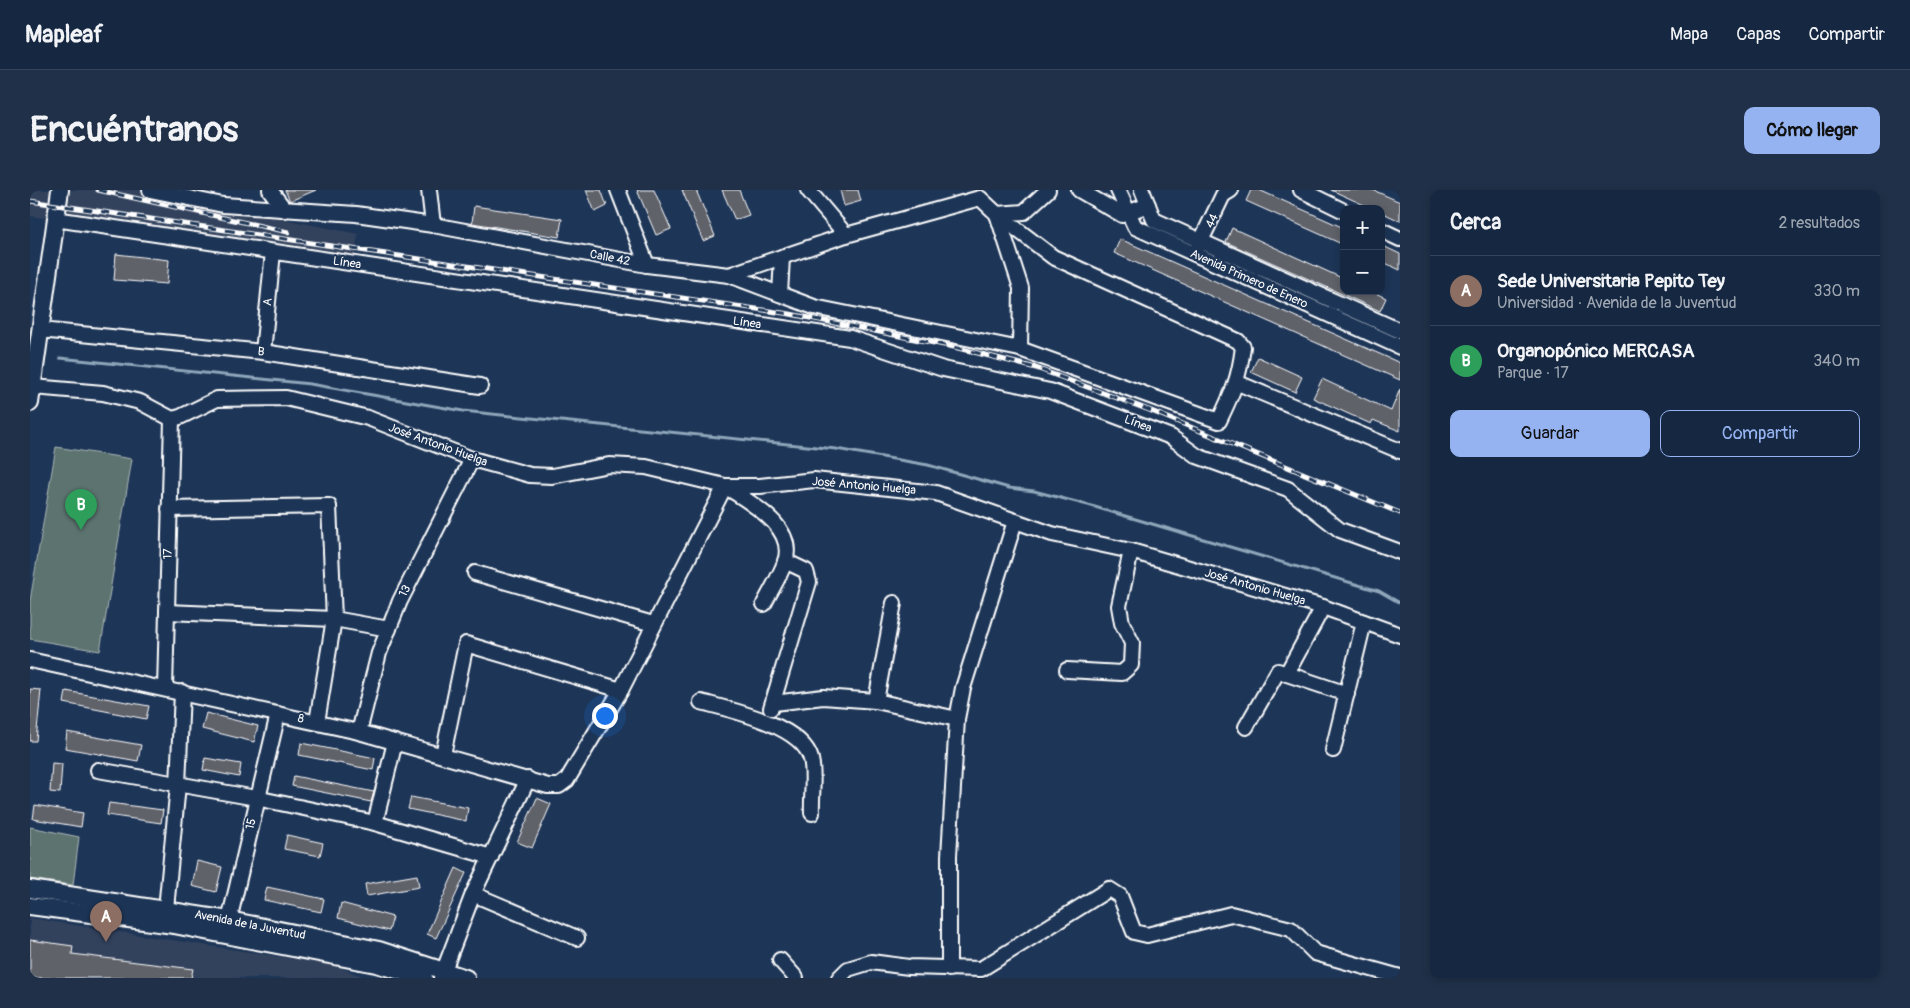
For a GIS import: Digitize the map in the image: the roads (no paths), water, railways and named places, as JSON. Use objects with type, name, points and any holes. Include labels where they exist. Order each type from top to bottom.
[{"type":"main road","points":[[32,386],[60,190]]},
{"type":"main road","name":"Avenida de la Juventud","points":[[30,889],[166,909],[227,927],[378,957],[442,974],[466,978]]},
{"type":"main road","name":"Avenida de la Juventud","points":[[30,906],[174,925],[227,927]]},
{"type":"main road","name":"Avenida de la Juventud","points":[[378,957],[424,978]]},
{"type":"street","name":"Calle 42","points":[[150,190],[223,206],[356,214],[433,225],[647,265],[729,275],[846,235],[978,194],[997,214],[1053,257],[1238,341],[1243,346],[1238,383]]},
{"type":"street","points":[[263,209],[270,190]]},
{"type":"street","points":[[270,190],[285,210]]},
{"type":"street","points":[[430,190],[433,225]]},
{"type":"street","points":[[618,190],[647,265]]},
{"type":"street","points":[[808,190],[846,235]]},
{"type":"street","points":[[1020,348],[1021,288],[997,214],[1024,212],[1048,190]]},
{"type":"street","points":[[1079,190],[1122,215],[1148,205]]},
{"type":"street","name":"Avenida Primero de Enero","points":[[1118,190],[1127,214],[1135,227],[1394,345]]},
{"type":"street","name":"Avenida Primero de Enero","points":[[1142,190],[1154,220],[1398,327]]},
{"type":"street","name":"44","points":[[1194,254],[1224,195],[1230,190]]},
{"type":"street","points":[[1300,190],[1340,209]]},
{"type":"street","name":"Línea","points":[[55,219],[850,338],[942,369],[1050,392],[1171,437],[1197,456],[1288,489],[1340,530],[1400,552]]},
{"type":"street","points":[[1385,232],[1400,239]]},
{"type":"street","name":"A","points":[[263,352],[273,252]]},
{"type":"street","points":[[780,294],[782,257]]},
{"type":"street","points":[[729,275],[814,307],[1020,348],[1219,421],[1238,383],[1400,451]]},
{"type":"street","points":[[1394,345],[1398,327]]},
{"type":"street","name":"B","points":[[40,330],[263,352],[480,386]]},
{"type":"street","points":[[32,386],[103,393],[140,402],[172,419]]},
{"type":"street","name":"José Antonio Huelga","points":[[172,419],[218,399],[286,398],[368,418],[472,460],[530,475],[552,476],[609,465],[646,467],[725,486],[760,486],[814,480],[936,493],[1052,534],[1131,551],[1323,607],[1400,635]]},
{"type":"street","name":"17","points":[[165,689],[172,419]]},
{"type":"street","name":"13","points":[[359,732],[379,653],[400,601],[472,460]]},
{"type":"street","points":[[443,755],[466,644],[621,690],[725,486],[769,516],[779,529],[784,543],[785,561],[764,604]]},
{"type":"street","points":[[169,510],[329,506],[334,619],[317,722]]},
{"type":"street","points":[[950,968],[949,856],[957,719],[963,688],[1015,521]]},
{"type":"street","points":[[1067,670],[1122,673],[1131,665],[1132,643],[1122,623],[1119,606],[1131,551]]},
{"type":"street","points":[[765,719],[774,702],[809,582],[806,571],[785,561]]},
{"type":"street","points":[[475,573],[653,624]]},
{"type":"street","points":[[876,701],[894,603]]},
{"type":"street","points":[[1287,673],[1323,607]]},
{"type":"street","points":[[167,612],[334,619],[389,629]]},
{"type":"street","points":[[1333,750],[1364,622]]},
{"type":"street","name":"8","points":[[30,660],[359,732],[548,786],[559,786],[567,780],[621,690]]},
{"type":"street","points":[[1246,727],[1276,672],[1287,673],[1347,694]]},
{"type":"street","points":[[166,909],[178,785],[182,692]]},
{"type":"street","points":[[774,702],[823,697],[876,701],[957,719]]},
{"type":"street","points":[[701,702],[765,719],[800,742],[810,758],[812,813]]},
{"type":"street","name":"15","points":[[227,927],[256,798],[278,714]]},
{"type":"street","points":[[376,824],[395,742]]},
{"type":"street","points":[[98,770],[256,798],[376,824],[491,857]]},
{"type":"street","points":[[442,974],[473,894],[528,779]]},
{"type":"street","points":[[839,978],[848,969],[871,962],[950,968],[983,973],[1109,889],[1120,896],[1134,932],[1147,935],[1231,914],[1291,929],[1315,953],[1400,977]]},
{"type":"street","points":[[473,894],[577,938]]},
{"type":"street","points":[[780,960],[796,978]]},
{"type":"waterway","points":[[60,358],[310,384],[463,411],[836,449],[928,465],[1009,488],[1034,491],[1088,505],[1379,591],[1400,603]]},
{"type":"railway","points":[[98,190],[288,232]]},
{"type":"railway","points":[[30,201],[790,314],[954,347],[1036,368],[1149,410],[1400,513]]},
{"type":"place","name":"Organopónico MERCASA","points":[[81,530]]},
{"type":"place","name":"Sede Universitaria Pepito Tey","points":[[106,942]]}]
